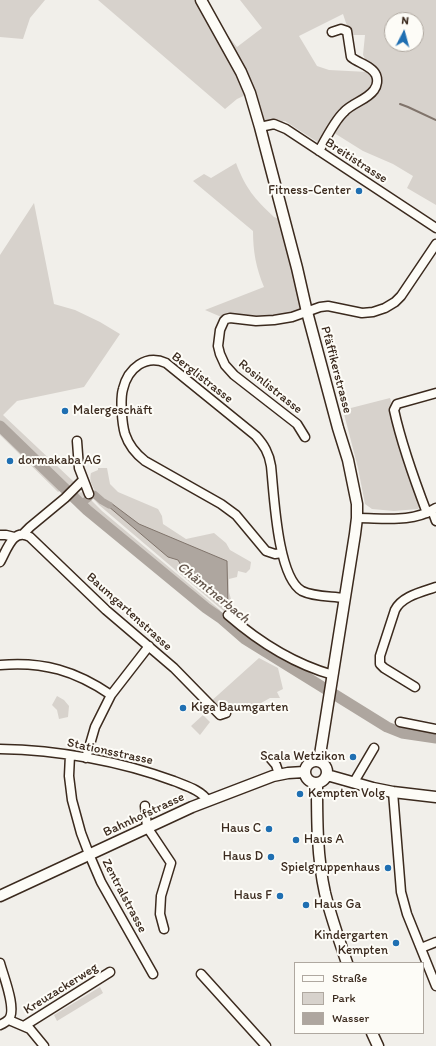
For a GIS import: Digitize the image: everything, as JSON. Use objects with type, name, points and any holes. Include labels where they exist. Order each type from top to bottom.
[{"type":"main road","name":"Pfäffikerstrasse","points":[[201,0],[241,72],[250,93],[354,487],[357,518],[330,699],[319,761]]},
{"type":"main road","points":[[319,761],[324,765],[327,774],[323,781],[316,784],[309,782],[306,779],[304,772],[305,769],[309,763],[319,761]]},
{"type":"main road","name":"Bahnhofstrasse","points":[[0,896],[89,854],[208,801],[279,774],[304,772]]},
{"type":"main road","points":[[327,774],[393,792],[436,796]]},
{"type":"main road","points":[[316,784],[318,847],[323,878],[331,912],[347,962]]},
{"type":"main road","points":[[372,1034],[378,1046]]},
{"type":"street","points":[[319,151],[337,120],[344,112],[370,94],[377,85],[376,75],[373,71],[351,57],[346,31],[340,29],[332,32]]},
{"type":"street","name":"Breitistrasse","points":[[260,127],[270,124],[278,125],[436,228]]},
{"type":"street","points":[[307,312],[320,307],[328,306],[362,313],[385,308],[401,296],[436,244]]},
{"type":"street","name":"Rosinlistrasse","points":[[305,438],[297,424],[230,371],[221,358],[218,346],[220,330],[224,321],[228,318],[264,321],[292,317],[307,312]]},
{"type":"street","name":"Berglistrasse","points":[[282,553],[275,554],[266,551],[236,515],[221,504],[138,456],[125,434],[122,406],[123,389],[128,377],[136,366],[147,360],[158,359],[166,363],[264,445],[271,466],[277,530],[282,553],[296,586],[309,594],[344,598]]},
{"type":"street","points":[[436,393],[398,404],[394,410],[400,438],[411,472],[432,510],[436,521]]},
{"type":"street","points":[[77,441],[79,468],[89,494]]},
{"type":"street","points":[[0,562],[14,538],[18,534],[24,534],[83,480]]},
{"type":"street","points":[[357,518],[408,519],[432,510]]},
{"type":"street","name":"Baumgartenstrasse","points":[[24,534],[30,537],[106,610],[174,668],[220,715],[226,712]]},
{"type":"street","points":[[0,535],[6,535],[14,538]]},
{"type":"street","points":[[415,687],[384,668],[380,664],[380,656],[395,610],[399,603],[406,598],[436,586]]},
{"type":"street","points":[[228,615],[262,642],[332,679]]},
{"type":"street","points":[[86,758],[95,728],[111,695],[149,646]]},
{"type":"street","points":[[0,665],[32,664],[49,666],[67,671],[111,695]]},
{"type":"street","points":[[400,722],[436,729]]},
{"type":"street","name":"Stationsstrasse","points":[[0,748],[70,755],[130,767],[180,784],[204,795],[208,801]]},
{"type":"street","points":[[354,782],[374,748]]},
{"type":"street","name":"Zentralstrasse","points":[[70,755],[69,770],[72,800],[81,833],[100,882],[153,974]]},
{"type":"street","points":[[270,758],[276,765],[279,774]]},
{"type":"street","points":[[393,792],[401,892],[407,914],[436,986]]},
{"type":"street","points":[[145,806],[147,828],[171,863],[161,896],[160,914],[164,929]]},
{"type":"street","points":[[421,948],[436,942]]},
{"type":"street","points":[[0,963],[11,1001],[12,1012],[9,1020],[0,1026]]},
{"type":"street","name":"Kreuzackerweg","points":[[24,1026],[110,972]]},
{"type":"street","points":[[201,974],[266,1046]]},
{"type":"street","points":[[9,1020],[30,1029],[44,1046]]},
{"type":"green space","points":[[0,0],[45,0],[30,18],[23,39],[0,37]]},
{"type":"green space","points":[[98,0],[207,0],[225,32],[237,47],[262,28],[240,0],[436,0],[436,205],[407,188],[413,176],[393,164],[363,151],[331,131],[322,145],[285,121],[260,127],[250,93],[237,99],[225,109]],"holes":[[[343,14],[347,26],[347,35],[365,35],[363,55],[370,68],[368,72],[329,70],[317,66],[299,36]]]},
{"type":"green space","points":[[236,163],[247,187],[261,204],[274,217],[283,218],[307,312],[301,315],[226,319],[205,310],[264,287],[256,259],[253,231],[193,181],[204,174],[211,178]]},
{"type":"green space","points":[[34,203],[54,304],[75,310],[120,334],[84,387],[17,401],[3,415],[74,482],[58,492],[0,435],[0,255]]},
{"type":"green space","points":[[390,398],[423,501],[418,509],[394,511],[372,509],[365,504],[358,468],[343,410]]},
{"type":"green space","points":[[98,468],[107,468],[110,484],[118,492],[158,509],[162,516],[163,524],[186,539],[214,533],[226,543],[230,550],[251,562],[250,569],[246,573],[238,571],[237,577],[229,579],[229,592],[232,603],[230,614],[226,613],[99,505],[89,494],[95,491],[90,476],[91,473],[98,470]]},
{"type":"green space","points":[[83,492],[102,511],[220,610],[222,619],[206,608],[74,498],[78,493]]},
{"type":"green space","points":[[259,658],[278,668],[283,689],[277,692],[280,698],[270,698],[245,712],[235,709],[220,715],[209,703]]},
{"type":"green space","points":[[57,696],[64,700],[69,706],[68,717],[59,719],[57,710],[52,705]]},
{"type":"green space","points":[[203,715],[210,722],[200,735],[191,726]]},
{"type":"green space","points":[[100,987],[103,993],[57,1021],[54,1015]]},
{"type":"water","points":[[111,503],[139,524],[227,561],[228,606],[187,574],[178,560],[168,557],[108,506]]},
{"type":"waterway","points":[[400,104],[436,120]]},
{"type":"waterway","name":"Chämtnerbach","points":[[0,426],[87,510],[245,639],[387,727],[402,733],[436,738]]},
{"type":"waterway","points":[[92,495],[94,494],[109,505]]},
{"type":"waterway","points":[[81,504],[89,498]]},
{"type":"place","name":"Fitness-Center","points":[[359,191]]},
{"type":"place","name":"Malergeschäft","points":[[65,411]]},
{"type":"place","name":"dormakaba AG","points":[[10,461]]},
{"type":"place","name":"Kiga Baumgarten","points":[[183,708]]},
{"type":"place","name":"Scala Wetzikon","points":[[353,757]]},
{"type":"place","name":"Kempten Volg","points":[[300,794]]},
{"type":"place","name":"Haus C","points":[[269,829]]},
{"type":"place","name":"Haus A","points":[[296,840]]},
{"type":"place","name":"Haus D","points":[[271,857]]},
{"type":"place","name":"Spielgruppenhaus","points":[[388,868]]},
{"type":"place","name":"Haus F","points":[[280,896]]},
{"type":"place","name":"Haus Ga","points":[[306,905]]},
{"type":"place","name":"Kindergarten Kempten","points":[[396,943]]}]
